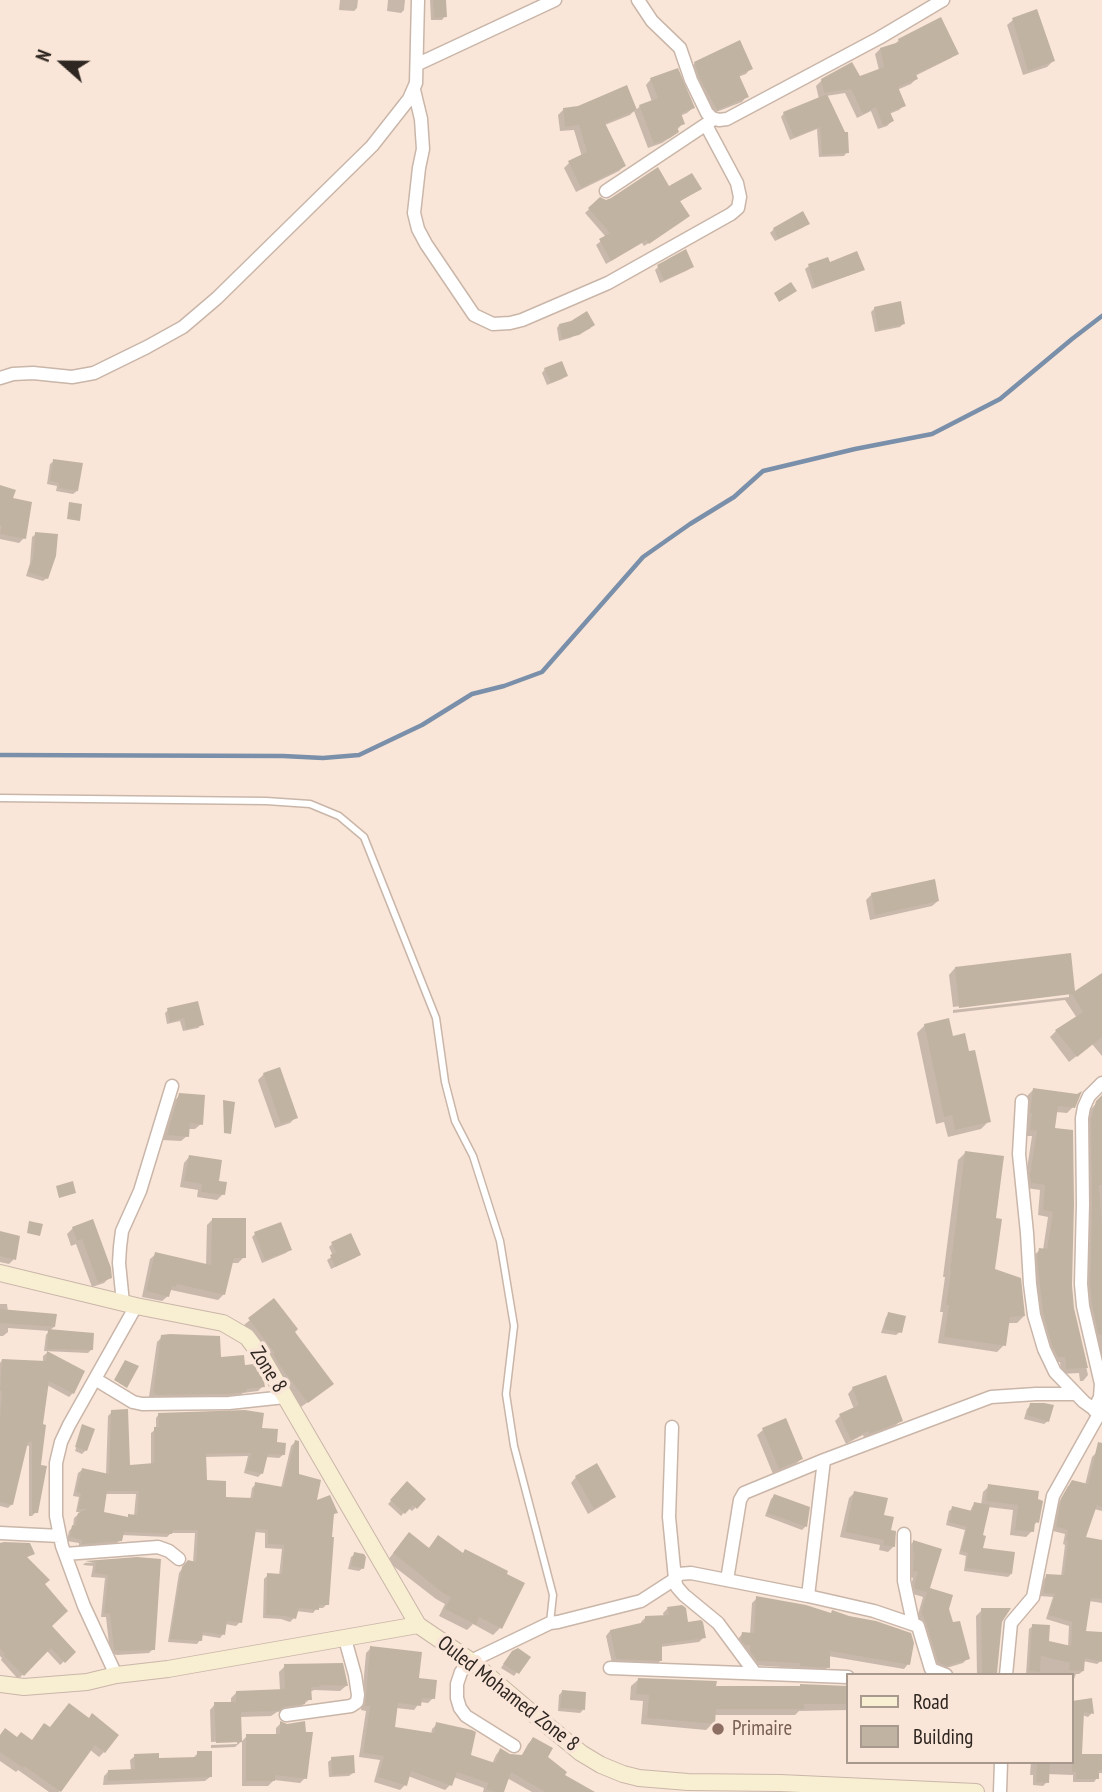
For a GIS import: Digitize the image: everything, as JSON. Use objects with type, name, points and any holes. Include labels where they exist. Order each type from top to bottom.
[{"type":"main road","name":"Zone 8","points":[[0,1273],[223,1323],[247,1337],[418,1625]]},
{"type":"main road","name":"Ouled Mohamed Zone 8","points":[[0,1684],[24,1687],[87,1682],[418,1625],[471,1661],[581,1753],[624,1774],[639,1778],[688,1782],[780,1783],[976,1792]]},
{"type":"street","points":[[418,0],[418,64],[414,90],[421,119],[423,149],[414,213],[426,244],[474,315],[493,324],[522,320],[608,283],[738,208],[740,197],[737,183],[681,48],[652,21],[638,0]]},
{"type":"street","points":[[418,64],[555,0]]},
{"type":"street","points":[[606,191],[710,122],[727,119],[879,38],[943,0]]},
{"type":"street","points":[[0,378],[13,374],[72,376],[94,373],[183,327],[217,298],[372,146],[414,90]]},
{"type":"street","points":[[1006,1673],[1011,1623],[1033,1597],[1054,1496],[1099,1413],[1101,1384],[1083,1306],[1081,1284],[1082,1118],[1083,1107],[1089,1096],[1102,1083]]},
{"type":"street","points":[[116,1675],[84,1606],[65,1554],[56,1516],[56,1463],[61,1443],[95,1380],[129,1304],[119,1263],[122,1231],[140,1191],[172,1086]]},
{"type":"street","points":[[1022,1101],[1019,1154],[1034,1315],[1055,1372],[1099,1413]]},
{"type":"street","points":[[95,1380],[133,1402],[142,1404],[229,1403],[285,1397]]},
{"type":"street","points":[[727,1580],[740,1500],[744,1493],[991,1397],[1076,1394]]},
{"type":"street","points":[[672,1427],[669,1517],[677,1587],[718,1622],[755,1673]]},
{"type":"street","points":[[808,1596],[824,1460]]},
{"type":"street","points":[[0,1534],[60,1535]]},
{"type":"street","points":[[904,1534],[904,1581],[913,1623]]},
{"type":"street","points":[[65,1554],[158,1547],[179,1559]]},
{"type":"street","points":[[514,1746],[466,1716],[460,1708],[457,1684],[461,1672],[471,1661],[550,1623],[641,1601],[676,1579],[678,1574],[686,1572],[808,1596],[913,1623],[920,1630],[929,1672]]},
{"type":"street","points":[[286,1715],[351,1706],[357,1702],[357,1686],[345,1639]]},
{"type":"street","points":[[610,1668],[846,1676]]},
{"type":"street","points":[[999,1792],[1001,1764]]},
{"type":"lane","points":[[0,798],[266,801],[310,804],[339,816],[364,837],[436,1018],[445,1082],[455,1121],[473,1156],[500,1241],[514,1326],[506,1394],[514,1446],[553,1595],[550,1623]]},
{"type":"building","points":[[433,0],[446,0],[447,17],[434,18]]},
{"type":"building","points":[[1037,9],[1055,61],[1028,71],[1012,18]]},
{"type":"building","points":[[941,17],[959,54],[916,74],[918,79],[898,87],[906,106],[890,112],[894,121],[883,126],[876,107],[863,114],[851,89],[824,93],[821,79],[852,62],[860,76],[884,67],[880,48],[899,42],[898,39]]},
{"type":"building","points":[[740,40],[753,69],[739,75],[749,97],[717,110],[694,62]]},
{"type":"building","points":[[678,68],[695,108],[681,113],[685,124],[677,127],[679,132],[654,144],[639,105],[658,98],[650,78]]},
{"type":"building","points":[[627,85],[637,110],[605,123],[626,166],[581,188],[568,161],[587,152],[579,125],[565,127],[563,108],[578,106]]},
{"type":"building","points":[[827,94],[845,132],[848,132],[849,153],[822,155],[820,127],[794,137],[783,112]]},
{"type":"building","points":[[658,167],[669,186],[692,173],[702,189],[680,201],[690,216],[649,244],[646,240],[611,261],[599,239],[610,233],[588,208],[600,197],[606,200],[611,198]]},
{"type":"building","points":[[803,211],[810,224],[778,239],[773,228]]},
{"type":"building","points":[[686,249],[694,267],[664,280],[657,265]]},
{"type":"building","points":[[857,251],[865,270],[815,287],[808,264],[828,257],[830,262]]},
{"type":"building","points":[[791,282],[797,291],[779,302],[774,293]]},
{"type":"building","points":[[901,301],[905,324],[878,330],[874,307]]},
{"type":"building","points":[[587,311],[595,325],[579,335],[562,339],[559,324],[571,321]]},
{"type":"building","points":[[562,361],[568,376],[551,383],[544,368]]},
{"type":"building","points":[[53,459],[83,463],[78,491],[59,488],[59,483],[50,481]]},
{"type":"building","points":[[0,485],[16,490],[13,498],[32,502],[26,539],[0,534]]},
{"type":"building","points":[[69,502],[82,504],[80,521],[67,519]]},
{"type":"building","points":[[35,532],[58,534],[56,556],[48,579],[28,572],[33,558]]},
{"type":"building","points":[[935,879],[939,901],[875,915],[871,893]]},
{"type":"building","points":[[1071,953],[1075,991],[1102,973],[1102,1037],[1077,1057],[1055,1030],[1083,1012],[1072,994],[959,1008],[955,967]]},
{"type":"building","points":[[198,1001],[204,1025],[186,1029],[184,1018],[170,1022],[167,1008]]},
{"type":"building","points":[[949,1018],[953,1036],[965,1033],[969,1051],[975,1050],[991,1122],[955,1130],[952,1115],[944,1117],[924,1024]]},
{"type":"building","points":[[280,1067],[298,1118],[281,1124],[263,1073]]},
{"type":"building","points":[[1033,1088],[1077,1094],[1082,1091],[1075,1108],[1058,1106],[1055,1128],[1073,1130],[1072,1285],[1074,1308],[1088,1368],[1066,1369],[1065,1357],[1058,1357],[1052,1346],[1043,1313],[1037,1258],[1039,1248],[1047,1249],[1053,1212],[1043,1210],[1045,1185],[1031,1183],[1037,1131],[1030,1130]]},
{"type":"building","points":[[179,1093],[205,1095],[203,1125],[190,1123],[189,1137],[167,1135]]},
{"type":"building","points":[[1102,1095],[1102,1185],[1099,1185],[1102,1224],[1102,1335],[1098,1334],[1090,1284],[1091,1119],[1096,1101]]},
{"type":"building","points":[[223,1100],[235,1102],[231,1134],[224,1133]]},
{"type":"building","points":[[965,1151],[1004,1156],[996,1218],[1002,1219],[995,1269],[1021,1278],[1025,1316],[1010,1317],[1006,1346],[944,1337]]},
{"type":"building","points":[[189,1155],[222,1160],[219,1181],[227,1182],[225,1195],[201,1192],[202,1184],[184,1181]]},
{"type":"building","points":[[73,1181],[76,1193],[59,1198],[56,1186]]},
{"type":"building","points":[[212,1218],[246,1218],[246,1258],[234,1258],[225,1295],[177,1284],[176,1287],[172,1286],[169,1297],[146,1291],[155,1252],[211,1265]]},
{"type":"building","points":[[93,1219],[111,1268],[112,1278],[98,1283],[82,1239],[77,1241],[72,1227]]},
{"type":"building","points":[[29,1221],[43,1224],[40,1236],[27,1233]]},
{"type":"building","points":[[281,1222],[292,1250],[265,1260],[254,1232]]},
{"type":"building","points":[[0,1231],[20,1236],[16,1260],[0,1256]]},
{"type":"building","points":[[351,1233],[361,1255],[335,1267],[330,1255],[336,1252],[331,1242]]},
{"type":"building","points":[[274,1298],[298,1329],[295,1332],[334,1384],[308,1403],[248,1318]]},
{"type":"building","points":[[0,1309],[57,1314],[55,1327],[0,1323]]},
{"type":"building","points":[[888,1312],[906,1316],[902,1333],[884,1329]]},
{"type":"building","points":[[48,1329],[94,1333],[93,1350],[47,1349]]},
{"type":"building","points":[[161,1335],[220,1336],[221,1357],[244,1355],[245,1365],[254,1364],[265,1387],[228,1394],[153,1393]]},
{"type":"building","points":[[47,1351],[85,1371],[74,1394],[49,1381],[41,1465],[47,1466],[38,1513],[32,1513],[32,1442],[28,1442],[13,1505],[0,1502],[2,1359],[46,1361]]},
{"type":"building","points":[[125,1360],[139,1366],[127,1388],[114,1380]]},
{"type":"building","points":[[886,1375],[903,1421],[869,1434],[868,1431],[851,1440],[839,1414],[859,1405],[852,1387]]},
{"type":"building","points":[[1030,1403],[1054,1405],[1049,1422],[1027,1415]]},
{"type":"building","points":[[128,1409],[130,1465],[154,1463],[154,1427],[159,1427],[158,1413],[245,1410],[264,1413],[262,1428],[278,1429],[277,1442],[286,1443],[285,1455],[268,1454],[263,1474],[246,1470],[251,1453],[206,1454],[207,1480],[226,1481],[226,1497],[253,1498],[255,1482],[283,1487],[295,1440],[299,1441],[299,1474],[321,1480],[317,1500],[330,1495],[338,1513],[334,1514],[329,1605],[319,1605],[319,1610],[299,1608],[296,1619],[266,1615],[267,1573],[282,1574],[284,1545],[268,1544],[268,1530],[256,1529],[242,1623],[227,1621],[225,1635],[203,1632],[202,1641],[170,1639],[182,1567],[188,1560],[196,1562],[198,1530],[173,1530],[172,1534],[124,1532],[122,1541],[82,1544],[82,1540],[70,1537],[78,1513],[87,1509],[78,1509],[81,1494],[76,1492],[82,1468],[109,1474],[111,1410]],"holes":[[[107,1491],[139,1491],[137,1515],[128,1514],[128,1517],[104,1512]]]},
{"type":"building","points":[[786,1418],[803,1459],[779,1469],[762,1428]]},
{"type":"building","points":[[82,1424],[95,1429],[87,1451],[75,1447]]},
{"type":"building","points":[[1098,1442],[1102,1443],[1102,1507],[1097,1505],[1086,1537],[1102,1540],[1102,1599],[1091,1598],[1086,1631],[1102,1632],[1102,1662],[1085,1658],[1084,1671],[1069,1670],[1070,1663],[1041,1656],[1040,1672],[1029,1671],[1032,1624],[1050,1625],[1049,1641],[1071,1646],[1072,1622],[1048,1615],[1055,1594],[1043,1593],[1046,1574],[1064,1575],[1068,1530],[1056,1527],[1061,1499],[1072,1480],[1088,1484]]},
{"type":"building","points":[[597,1463],[616,1497],[594,1509],[575,1476]]},
{"type":"building","points":[[407,1481],[426,1499],[417,1509],[413,1505],[405,1514],[390,1500]]},
{"type":"building","points":[[988,1484],[1039,1491],[1038,1499],[1043,1501],[1039,1523],[1035,1522],[1034,1532],[1015,1530],[1018,1505],[986,1501]]},
{"type":"building","points":[[854,1491],[888,1498],[884,1515],[894,1517],[891,1530],[896,1531],[895,1547],[883,1545],[884,1540],[845,1532]]},
{"type":"building","points":[[774,1494],[810,1507],[807,1527],[767,1513]]},
{"type":"building","points":[[974,1502],[990,1505],[983,1548],[1015,1552],[1012,1574],[966,1568],[968,1553],[961,1551],[967,1527],[949,1522],[952,1506],[972,1511]]},
{"type":"building","points":[[409,1532],[429,1548],[438,1535],[463,1553],[465,1549],[525,1583],[502,1629],[479,1617],[476,1625],[445,1609],[451,1597],[393,1553]]},
{"type":"building","points":[[913,1540],[942,1549],[930,1588],[953,1595],[949,1609],[953,1622],[960,1621],[970,1659],[946,1666],[938,1662],[921,1612],[927,1592],[915,1589],[914,1585],[918,1572],[913,1571]]},
{"type":"building","points":[[0,1543],[30,1543],[35,1554],[27,1557],[50,1580],[45,1584],[68,1611],[52,1626],[76,1652],[65,1663],[51,1648],[24,1676],[3,1655],[5,1654],[0,1649]]},
{"type":"building","points":[[354,1552],[366,1557],[364,1569],[351,1566]]},
{"type":"building","points":[[137,1557],[161,1559],[155,1650],[114,1650],[110,1614],[104,1613],[108,1575],[94,1573],[96,1563],[85,1561]]},
{"type":"building","points":[[756,1596],[806,1605],[831,1613],[832,1610],[911,1633],[914,1643],[910,1665],[830,1651],[830,1668],[800,1666],[800,1663],[757,1661],[750,1651],[750,1645],[745,1645],[741,1640],[742,1632],[754,1633]]},
{"type":"building","points":[[682,1605],[686,1608],[688,1622],[703,1622],[706,1638],[662,1644],[662,1661],[616,1659],[610,1630],[645,1622],[645,1616],[669,1615],[667,1607]]},
{"type":"building","points":[[981,1608],[1011,1608],[1002,1622],[997,1673],[982,1673]]},
{"type":"building","points":[[370,1646],[422,1652],[419,1678],[437,1680],[435,1699],[422,1698],[421,1706],[398,1703],[395,1727],[434,1733],[436,1722],[472,1730],[476,1732],[471,1755],[495,1763],[500,1748],[510,1754],[522,1755],[533,1737],[553,1748],[548,1757],[567,1772],[565,1775],[595,1792],[545,1792],[511,1772],[504,1792],[486,1789],[488,1783],[457,1772],[452,1786],[411,1771],[407,1786],[378,1777],[384,1756],[363,1753],[370,1706],[365,1706]]},
{"type":"building","points":[[518,1648],[531,1657],[519,1674],[503,1664],[512,1651]]},
{"type":"building","points":[[343,1663],[348,1686],[311,1687],[312,1700],[305,1700],[305,1704],[284,1707],[278,1711],[241,1712],[242,1742],[216,1743],[214,1702],[236,1702],[236,1691],[285,1689],[284,1664]]},
{"type":"building","points":[[638,1678],[717,1681],[716,1686],[846,1686],[846,1704],[804,1704],[804,1709],[716,1709],[715,1724],[647,1718],[649,1695],[636,1694]]},
{"type":"building","points":[[562,1690],[586,1692],[585,1710],[560,1708]]},
{"type":"building","points":[[1092,1698],[1094,1714],[1084,1712],[1082,1754],[1102,1754],[1099,1779],[1076,1779],[1076,1772],[1072,1772],[1074,1701]]},
{"type":"building","points":[[69,1703],[89,1718],[92,1713],[119,1735],[105,1753],[95,1745],[61,1792],[0,1752],[0,1735],[5,1728],[17,1737],[21,1732],[32,1740],[44,1723],[50,1727]]},
{"type":"building","points":[[280,1721],[287,1724],[305,1721],[306,1732],[313,1732],[307,1779],[275,1775],[275,1781],[246,1781],[246,1734],[280,1734]]},
{"type":"building","points":[[197,1751],[212,1751],[212,1777],[107,1781],[108,1770],[135,1769],[134,1754],[159,1753],[159,1758],[197,1757]]},
{"type":"building","points":[[354,1755],[355,1773],[332,1775],[331,1757]]},
{"type":"building","points":[[1037,1764],[1050,1764],[1049,1783],[1036,1782]]},
{"type":"waterway","points":[[0,755],[323,758],[359,755],[422,725],[472,694],[542,672],[643,557],[734,497],[763,471],[932,434],[1000,399],[1102,316]]},
{"type":"place","name":"Primaire","points":[[718,1729]]}]
